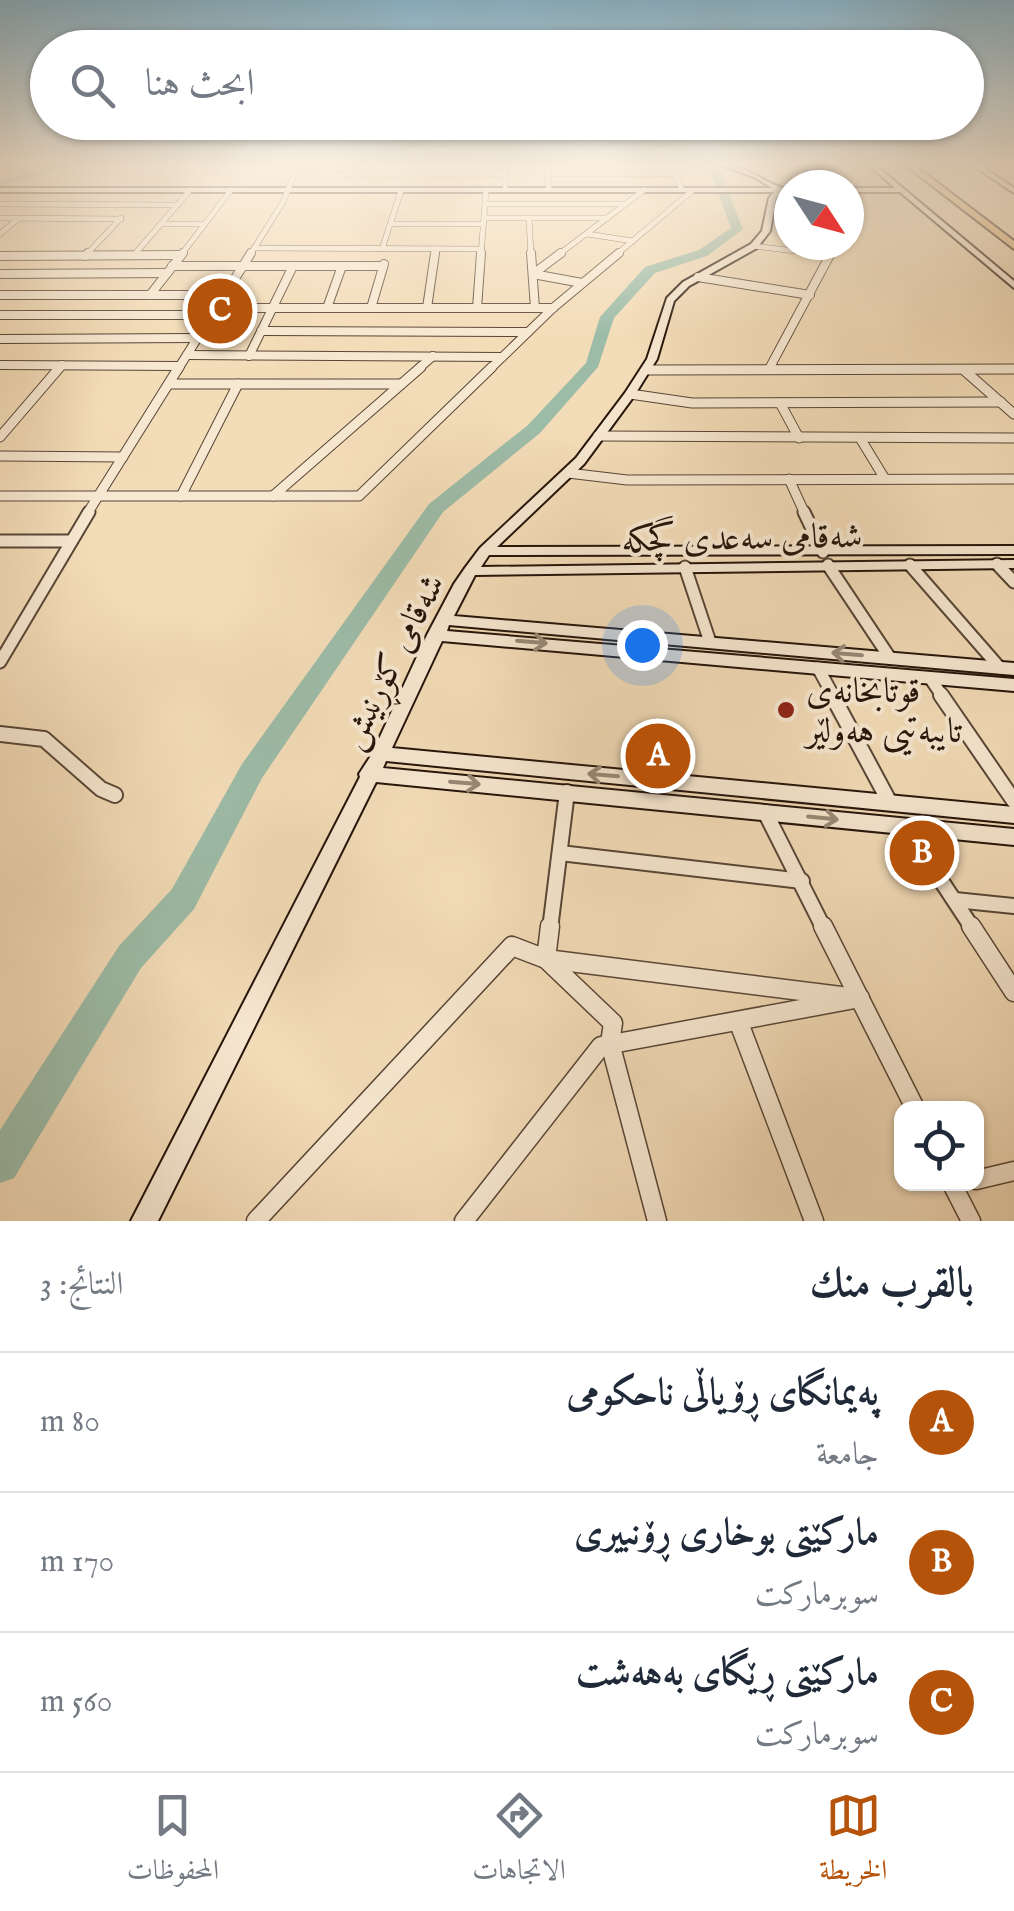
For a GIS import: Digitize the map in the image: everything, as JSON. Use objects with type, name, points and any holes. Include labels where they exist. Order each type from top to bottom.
[{"type":"highway","points":[[982,221],[1014,246]]},
{"type":"main road","points":[[754,246],[770,221]]},
{"type":"main road","points":[[936,221],[1014,286]]},
{"type":"main road","name":"شەقامی کۆڕنیش","points":[[144,1221],[470,571],[568,473],[630,394],[647,370],[670,300],[698,277],[754,246]]},
{"type":"main road","name":"شەقامی سەعدی گچکە","points":[[470,571],[685,567],[1014,550]]},
{"type":"main road","name":"شەقامی سەعدی گچکە","points":[[486,552],[826,558],[910,565],[1014,564]]},
{"type":"main road","points":[[439,627],[710,642],[1007,669]]},
{"type":"main road","points":[[468,628],[818,668],[1014,685]]},
{"type":"main road","points":[[381,754],[1014,815]]},
{"type":"main road","points":[[368,774],[1014,837]]},
{"type":"street","points":[[85,256],[119,221]]},
{"type":"street","points":[[134,256],[164,221]]},
{"type":"street","points":[[150,295],[207,221]]},
{"type":"street","points":[[0,662],[70,541],[270,221]]},
{"type":"street","points":[[372,308],[391,221]]},
{"type":"street","points":[[390,224],[484,221],[477,308]]},
{"type":"street","points":[[529,221],[535,308]]},
{"type":"street","points":[[533,274],[604,221]]},
{"type":"street","points":[[0,496],[359,496],[553,308],[656,221]]},
{"type":"street","points":[[161,224],[205,224]]},
{"type":"street","points":[[586,234],[633,241]]},
{"type":"street","points":[[754,246],[774,247]]},
{"type":"street","points":[[254,248],[482,249]]},
{"type":"street","points":[[427,308],[436,249]]},
{"type":"street","points":[[0,256],[181,256]]},
{"type":"street","points":[[769,370],[827,260]]},
{"type":"street","points":[[249,356],[293,266]]},
{"type":"street","points":[[326,308],[342,266]]},
{"type":"street","points":[[0,274],[383,266]]},
{"type":"street","points":[[533,274],[582,284]]},
{"type":"street","points":[[698,277],[810,295]]},
{"type":"street","points":[[0,295],[225,294]]},
{"type":"street","points":[[0,315],[272,308],[553,308]]},
{"type":"street","points":[[261,331],[528,332]]},
{"type":"street","points":[[0,339],[198,338]]},
{"type":"street","points":[[187,355],[502,357]]},
{"type":"street","points":[[273,496],[433,356]]},
{"type":"street","points":[[0,365],[180,366]]},
{"type":"street","points":[[0,437],[62,365]]},
{"type":"street","points":[[647,370],[1014,370]]},
{"type":"street","points":[[966,370],[1014,414]]},
{"type":"street","points":[[169,384],[401,384]]},
{"type":"street","points":[[181,496],[238,384]]},
{"type":"street","points":[[630,394],[692,403],[1000,402]]},
{"type":"street","points":[[780,402],[800,438]]},
{"type":"street","points":[[598,436],[1014,438]]},
{"type":"street","points":[[860,438],[886,480]]},
{"type":"street","points":[[0,456],[123,457]]},
{"type":"street","points":[[568,473],[627,480],[1014,479]]},
{"type":"street","points":[[789,480],[826,558],[890,658]]},
{"type":"street","points":[[0,541],[70,541]]},
{"type":"street","points":[[997,564],[1014,582]]},
{"type":"street","points":[[910,565],[1007,669]]},
{"type":"street","points":[[685,567],[710,642]]},
{"type":"street","points":[[818,668],[890,802]]},
{"type":"street","points":[[930,678],[1014,801]]},
{"type":"street","points":[[0,734],[44,739],[101,789],[115,795]]},
{"type":"street","points":[[546,959],[567,792]]},
{"type":"street","points":[[764,812],[912,1101]]},
{"type":"street","points":[[905,826],[1014,992]]},
{"type":"street","points":[[560,853],[802,881]]},
{"type":"street","points":[[954,900],[1014,906]]},
{"type":"street","points":[[256,1221],[506,948],[521,948],[546,959],[860,998]]},
{"type":"street","points":[[546,959],[612,1023],[610,1043],[657,1221]]},
{"type":"street","points":[[464,1221],[593,1052],[610,1043],[739,1023],[860,998]]},
{"type":"street","points":[[739,1023],[814,1221]]},
{"type":"street","points":[[984,1178],[1014,1170]]},
{"type":"street","points":[[959,1191],[971,1221]]},
{"type":"waterway","points":[[0,1164],[130,957],[183,899],[252,771],[436,508],[534,429],[593,364],[607,317],[650,270],[703,253],[737,229],[734,221]]},
{"type":"place","name":"مارکێتی ڕێگای بەهەشت","points":[[220,311]]},
{"type":"place","name":"قوتابخانەی تایبەتیی هەولێر","points":[[786,710]]},
{"type":"place","name":"پەیمانگای ڕۆیاڵی ناحکومی","points":[[658,756]]},
{"type":"place","name":"مارکێتی بوخاری ڕۆنبیری","points":[[922,853]]}]
